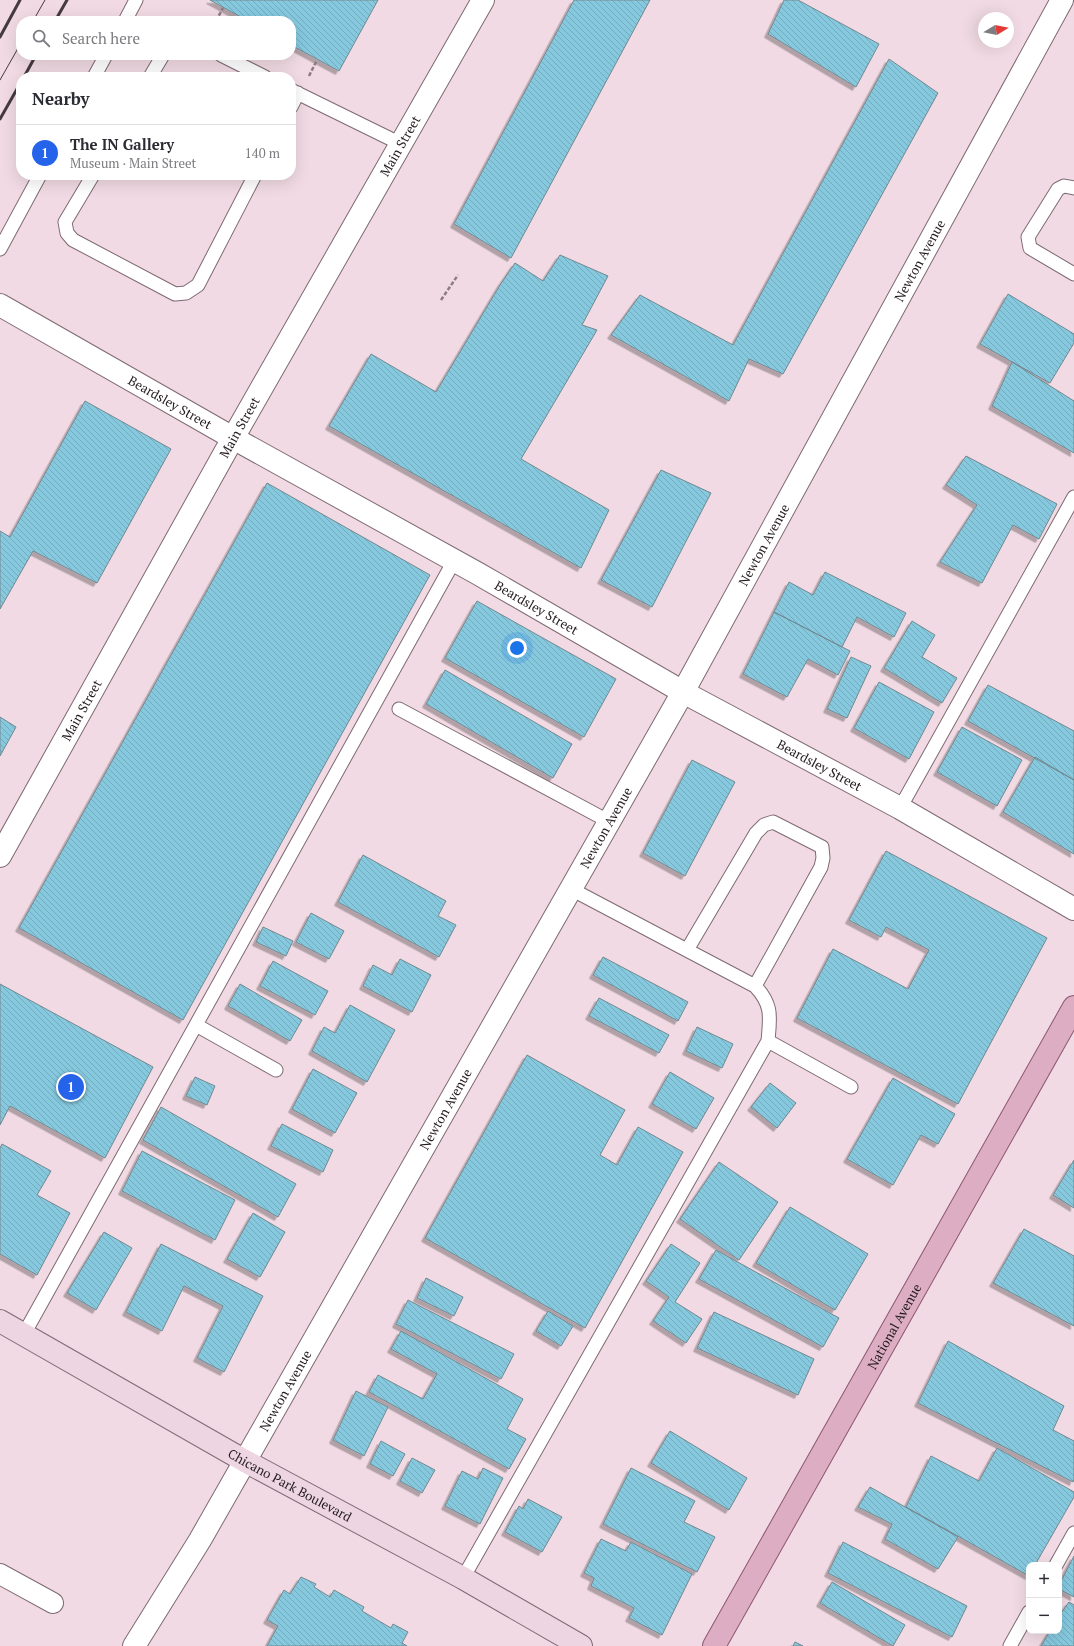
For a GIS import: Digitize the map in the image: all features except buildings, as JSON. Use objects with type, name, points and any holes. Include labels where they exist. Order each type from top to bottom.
[{"type":"main road","name":"National Avenue","points":[[714,1646],[1074,1007]]},
{"type":"main road","name":"Chicano Park Boulevard","points":[[0,1320],[245,1461],[463,1578],[580,1646]]},
{"type":"street","name":"Main Street","points":[[0,856],[233,438],[483,0]]},
{"type":"street","name":"Newton Avenue","points":[[134,1646],[200,1540],[610,822],[683,692],[1062,0]]},
{"type":"street","name":"Beardsley Street","points":[[0,305],[683,692],[900,808],[1074,909]]},
{"type":"street","points":[[0,1574],[54,1603]]},
{"type":"lane","points":[[128,16],[136,0]]},
{"type":"lane","points":[[97,72],[103,60]]},
{"type":"lane","points":[[153,72],[159,60]]},
{"type":"lane","points":[[231,60],[255,72]]},
{"type":"lane","points":[[296,92],[401,144]]},
{"type":"lane","points":[[0,249],[37,180]]},
{"type":"lane","points":[[90,180],[65,222],[67,232],[73,240],[175,294],[186,292],[198,285],[252,180]]},
{"type":"lane","points":[[1074,188],[1064,186],[1058,189],[1028,237],[1030,248],[1074,274]]},
{"type":"lane","points":[[900,808],[1074,497]]},
{"type":"lane","points":[[24,1334],[454,561]]},
{"type":"lane","points":[[399,709],[610,822]]},
{"type":"lane","points":[[687,950],[756,833],[764,825],[773,822],[822,847],[823,858],[821,867],[755,986]]},
{"type":"lane","points":[[463,1578],[768,1041],[770,1015],[765,997],[755,986],[571,889]]},
{"type":"lane","points":[[196,1024],[276,1070]]},
{"type":"lane","points":[[768,1041],[850,1087]]},
{"type":"lane","points":[[1058,1562],[1074,1533]]},
{"type":"lane","points":[[1010,1646],[1026,1617]]},
{"type":"path","points":[[219,16],[223,8]]},
{"type":"path","points":[[441,300],[458,275]]},
{"type":"tram line","points":[[36,16],[45,0]]},
{"type":"tram line","points":[[0,80],[16,52]]},
{"type":"railway","points":[[0,37],[20,0]]},
{"type":"railway","points":[[58,16],[67,0]]},
{"type":"railway","points":[[27,72],[33,60]]},
{"type":"railway","points":[[0,119],[16,91]]},
{"type":"place","name":"The IN Gallery","points":[[71,1087]]}]
